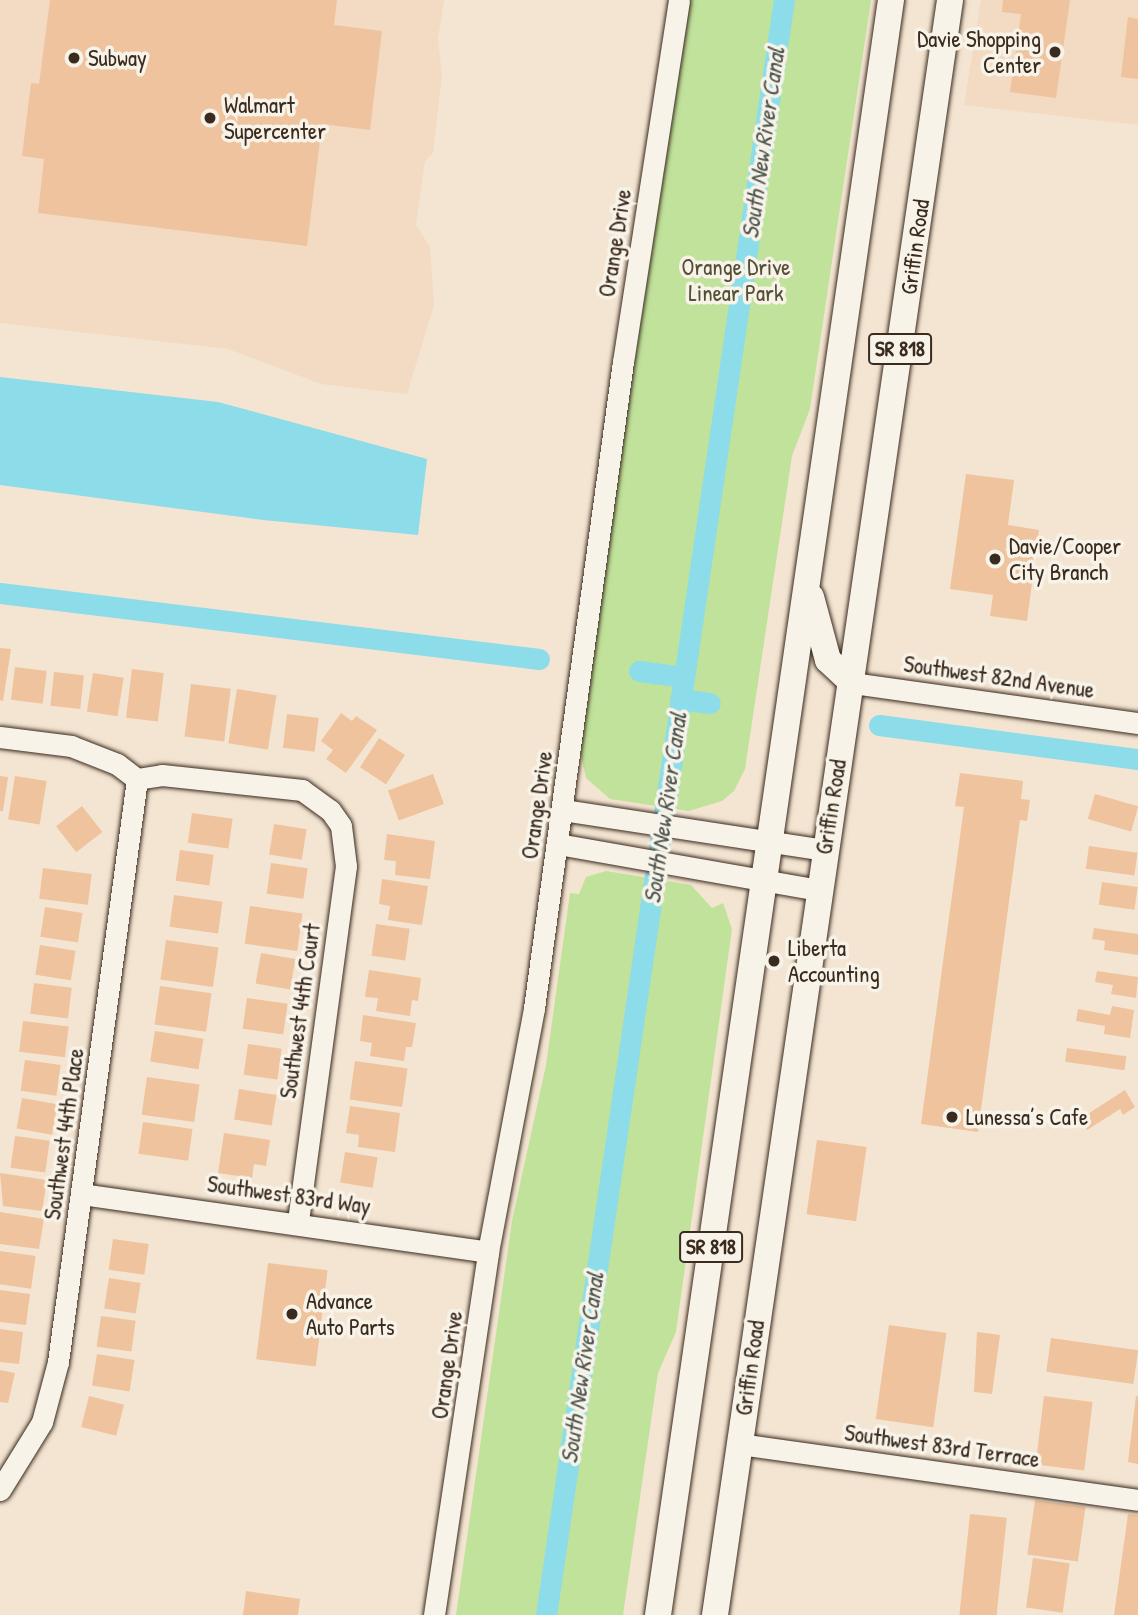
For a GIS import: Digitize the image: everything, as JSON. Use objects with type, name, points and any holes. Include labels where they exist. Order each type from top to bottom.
[{"type":"main road","name":"SR 818","points":[[658,1615],[891,0]]},
{"type":"main road","name":"Griffin Road","points":[[715,1615],[818,890],[853,682],[950,0]]},
{"type":"main road","points":[[807,574],[819,641],[828,660],[853,682]]},
{"type":"street","name":"Orange Drive","points":[[434,1615],[488,1252],[534,1008],[623,362],[679,0]]},
{"type":"street","name":"Southwest 82nd Avenue","points":[[853,682],[1138,723]]},
{"type":"street","points":[[0,737],[71,746],[117,764],[136,779]]},
{"type":"street","name":"Southwest 44th Court","points":[[136,779],[162,775],[302,790],[330,810],[341,827],[346,866],[298,1222]]},
{"type":"street","name":"Southwest 44th Place","points":[[2,1487],[42,1422],[54,1386],[136,779]]},
{"type":"street","points":[[563,810],[824,850]]},
{"type":"street","points":[[558,844],[818,890]]},
{"type":"street","name":"Southwest 83rd Way","points":[[82,1194],[298,1222],[488,1252]]},
{"type":"street","name":"Southwest 83rd Terrace","points":[[740,1444],[1138,1500]]},
{"type":"shaded area","points":[[0,0],[444,0],[438,39],[442,74],[433,153],[425,161],[416,225],[430,247],[434,305],[407,394],[321,384],[228,349],[0,323]]},
{"type":"shaded area","name":"Davie Shopping Center","points":[[981,0],[1138,0],[1138,125],[964,105]]},
{"type":"green space","name":"Orange Drive Linear Park","points":[[687,0],[871,0],[810,409],[792,456],[745,769],[734,791],[722,801],[689,811],[610,799],[586,778],[580,751],[635,340]]},
{"type":"green space","points":[[606,871],[691,885],[712,908],[723,903],[732,929],[676,1332],[658,1373],[623,1615],[456,1615],[512,1221],[546,1065],[570,893],[579,894],[586,877]]},
{"type":"water","points":[[0,377],[218,402],[427,459],[418,535],[263,520],[0,485]]},
{"type":"building","name":"Walmart Supercenter","points":[[50,0],[337,0],[334,25],[382,31],[370,130],[322,124],[307,246],[38,213],[44,159],[22,156],[31,83],[39,84]]},
{"type":"building","points":[[1003,0],[1070,0],[1056,98],[1010,92],[1021,14],[1002,12]]},
{"type":"building","points":[[1128,17],[1138,19],[1138,79],[1121,77]]},
{"type":"building","name":"Davie/Cooper City Branch","points":[[966,474],[1014,480],[1008,525],[1039,530],[1027,621],[990,616],[993,595],[950,589]]},
{"type":"building","points":[[0,648],[11,649],[3,701],[0,700]]},
{"type":"building","points":[[15,667],[47,671],[43,704],[11,700]]},
{"type":"building","points":[[132,669],[164,673],[158,722],[126,718]]},
{"type":"building","points":[[54,672],[84,675],[80,709],[50,706]]},
{"type":"building","points":[[93,673],[124,678],[118,716],[87,712]]},
{"type":"building","points":[[191,684],[231,689],[224,741],[185,737]]},
{"type":"building","points":[[237,689],[277,695],[268,750],[228,743]]},
{"type":"building","points":[[341,713],[352,721],[356,716],[377,730],[346,773],[326,759],[333,750],[321,741]]},
{"type":"building","points":[[287,714],[319,718],[315,752],[283,748]]},
{"type":"building","points":[[379,738],[405,755],[386,784],[360,767]]},
{"type":"building","points":[[960,773],[1023,781],[1021,799],[1030,800],[1027,821],[1020,820],[978,1132],[921,1124],[964,807],[955,806]]},
{"type":"building","points":[[433,774],[444,804],[399,820],[388,790]]},
{"type":"building","points":[[0,776],[8,777],[3,811],[0,811]]},
{"type":"building","points":[[15,776],[47,781],[40,824],[8,819]]},
{"type":"building","points":[[1095,794],[1138,806],[1131,831],[1088,819]]},
{"type":"building","points":[[82,806],[102,832],[76,852],[56,826]]},
{"type":"building","points":[[192,813],[233,819],[228,848],[188,843]]},
{"type":"building","points":[[274,824],[307,829],[302,860],[269,855]]},
{"type":"building","points":[[387,834],[435,841],[430,879],[395,875],[396,861],[384,860]]},
{"type":"building","points":[[1089,846],[1138,853],[1134,876],[1086,869]]},
{"type":"building","points":[[180,850],[214,855],[209,885],[176,881]]},
{"type":"building","points":[[271,863],[308,868],[303,899],[267,894]]},
{"type":"building","points":[[43,868],[92,874],[88,905],[39,899]]},
{"type":"building","points":[[382,879],[428,886],[422,925],[388,920],[390,906],[379,904]]},
{"type":"building","points":[[1102,882],[1138,887],[1134,910],[1099,905]]},
{"type":"building","points":[[174,895],[223,902],[218,934],[170,927]]},
{"type":"building","points":[[250,906],[302,913],[297,951],[245,944]]},
{"type":"building","points":[[45,907],[83,913],[78,943],[40,937]]},
{"type":"building","points":[[376,924],[410,929],[405,960],[372,956]]},
{"type":"building","points":[[1094,928],[1138,934],[1138,955],[1104,950],[1105,941],[1092,939]]},
{"type":"building","points":[[166,940],[218,947],[213,987],[160,980]]},
{"type":"building","points":[[40,945],[76,951],[71,980],[35,975]]},
{"type":"building","points":[[261,953],[295,959],[290,990],[256,984]]},
{"type":"building","points":[[369,970],[421,978],[418,1001],[412,1000],[410,1016],[376,1011],[378,998],[365,997]]},
{"type":"building","points":[[1097,971],[1138,977],[1136,998],[1111,994],[1113,985],[1095,982]]},
{"type":"building","points":[[34,983],[72,988],[68,1018],[30,1014]]},
{"type":"building","points":[[160,986],[211,993],[206,1032],[155,1025]]},
{"type":"building","points":[[247,998],[288,1004],[283,1034],[243,1029]]},
{"type":"building","points":[[1112,1006],[1134,1010],[1130,1038],[1104,1034],[1105,1026],[1076,1021],[1078,1009],[1110,1015]]},
{"type":"building","points":[[363,1015],[416,1023],[412,1047],[406,1047],[404,1061],[370,1056],[372,1043],[360,1041]]},
{"type":"building","points":[[23,1021],[69,1027],[65,1057],[19,1052]]},
{"type":"building","points":[[155,1031],[203,1039],[199,1069],[150,1062]]},
{"type":"building","points":[[248,1044],[282,1049],[277,1079],[244,1075]]},
{"type":"building","points":[[1067,1048],[1126,1056],[1124,1070],[1065,1062]]},
{"type":"building","points":[[25,1060],[61,1065],[56,1096],[21,1091]]},
{"type":"building","points":[[355,1061],[407,1068],[402,1107],[350,1100]]},
{"type":"building","points":[[147,1077],[199,1084],[194,1122],[142,1115]]},
{"type":"building","points":[[239,1089],[277,1095],[272,1126],[234,1120]]},
{"type":"building","points":[[1125,1090],[1135,1107],[1123,1115],[1120,1109],[1087,1130],[1080,1119]]},
{"type":"building","points":[[22,1098],[57,1104],[52,1135],[17,1129]]},
{"type":"building","points":[[350,1106],[400,1113],[395,1152],[358,1147],[359,1135],[346,1133]]},
{"type":"building","points":[[143,1122],[193,1129],[188,1161],[139,1154]]},
{"type":"building","points":[[224,1133],[270,1140],[266,1166],[254,1164],[252,1178],[218,1173]]},
{"type":"building","points":[[15,1136],[50,1141],[45,1173],[11,1168]]},
{"type":"building","points":[[817,1140],[867,1147],[856,1221],[807,1214]]},
{"type":"building","points":[[345,1152],[378,1157],[373,1188],[340,1183]]},
{"type":"building","points":[[0,1173],[47,1180],[42,1211],[3,1206]]},
{"type":"building","points":[[0,1212],[44,1219],[39,1249],[0,1244]]},
{"type":"building","points":[[113,1239],[149,1244],[144,1275],[109,1270]]},
{"type":"building","points":[[0,1251],[36,1256],[31,1289],[0,1284]]},
{"type":"building","name":"Advance Auto Parts","points":[[268,1263],[328,1270],[316,1367],[256,1359]]},
{"type":"building","points":[[109,1278],[141,1283],[136,1314],[104,1309]]},
{"type":"building","points":[[0,1290],[30,1294],[26,1325],[0,1322]]},
{"type":"building","points":[[101,1316],[136,1321],[131,1352],[97,1347]]},
{"type":"building","points":[[889,1325],[946,1333],[933,1427],[876,1419]]},
{"type":"building","points":[[0,1329],[23,1332],[19,1364],[0,1362]]},
{"type":"building","points":[[977,1332],[1000,1335],[992,1394],[974,1392]]},
{"type":"building","points":[[1051,1338],[1138,1350],[1133,1384],[1046,1372]]},
{"type":"building","points":[[97,1354],[135,1360],[130,1392],[92,1386]]},
{"type":"building","points":[[0,1370],[15,1373],[8,1403],[0,1402]]},
{"type":"building","points":[[89,1396],[124,1405],[116,1436],[81,1427]]},
{"type":"building","points":[[1044,1396],[1093,1402],[1084,1470],[1036,1464]]},
{"type":"building","points":[[1138,1396],[1138,1464],[1128,1462]]},
{"type":"building","points":[[1035,1500],[1086,1507],[1078,1562],[1027,1554]]},
{"type":"building","points":[[970,1514],[1007,1518],[997,1615],[959,1615]]},
{"type":"building","points":[[1128,1514],[1138,1515],[1138,1615],[1114,1615]]},
{"type":"building","points":[[1033,1558],[1070,1563],[1063,1613],[1026,1608]]},
{"type":"building","points":[[246,1591],[300,1599],[298,1615],[243,1615]]},
{"type":"waterway","name":"South New River Canal","points":[[546,1615],[784,0]]},
{"type":"waterway","points":[[0,593],[539,659]]},
{"type":"waterway","points":[[639,671],[683,677]]},
{"type":"waterway","points":[[680,699],[710,703]]},
{"type":"waterway","points":[[879,725],[1138,759]]},
{"type":"place","name":"Davie Shopping Center","points":[[1055,52]]},
{"type":"place","name":"Subway","points":[[74,58]]},
{"type":"place","name":"Walmart Supercenter","points":[[210,118]]},
{"type":"place","name":"Davie/Cooper City Branch","points":[[995,559]]},
{"type":"place","name":"Liberta Accounting","points":[[774,961]]},
{"type":"place","name":"Lunessa’s Cafe","points":[[952,1117]]},
{"type":"place","name":"Advance Auto Parts","points":[[292,1314]]}]
